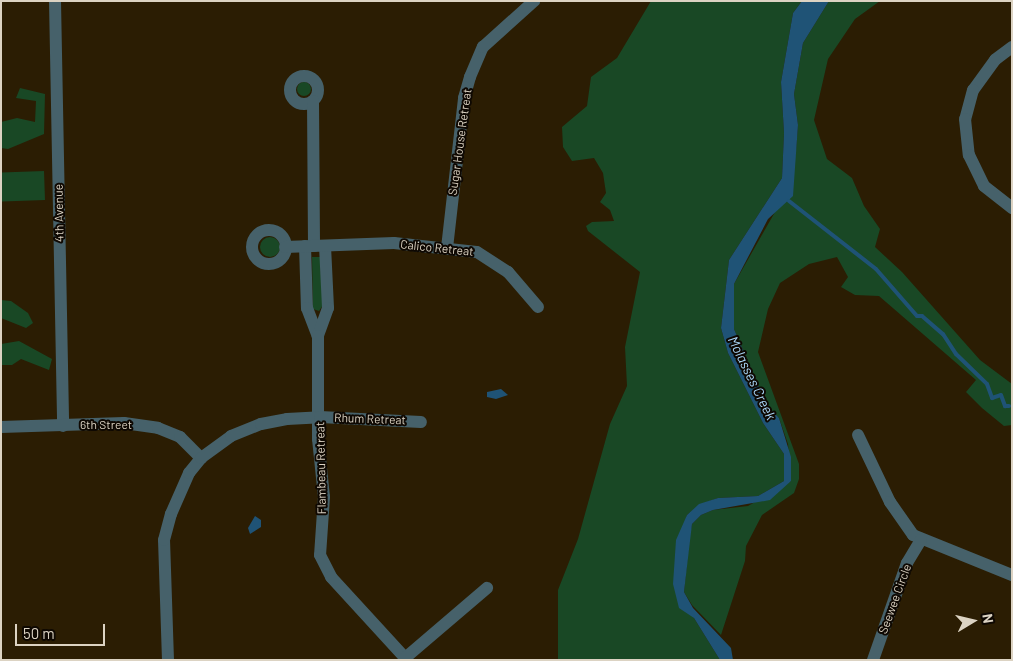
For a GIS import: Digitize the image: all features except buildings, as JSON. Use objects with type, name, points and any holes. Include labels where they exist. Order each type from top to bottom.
[{"type":"street","name":"4th Avenue","points":[[55,1],[63,426]]},
{"type":"street","name":"Sugar House Retreat","points":[[447,248],[464,98],[470,77],[483,47],[534,1]]},
{"type":"street","points":[[1012,47],[994,60],[973,90],[966,119],[969,155],[984,186],[1012,208]]},
{"type":"street","name":"Flambeau Retreat","points":[[312,101],[315,246],[328,308],[318,336],[324,497],[320,540],[325,569],[406,659]]},
{"type":"street","name":"Calico Retreat","points":[[285,247],[394,243],[447,248],[488,257],[508,272],[538,307]]},
{"type":"street","points":[[315,246],[308,308],[318,336]]},
{"type":"street","name":"Rhum Retreat","points":[[201,458],[231,436],[261,424],[320,417],[421,422]]},
{"type":"street","name":"6th Street","points":[[1,427],[124,423],[158,428],[180,437],[201,458]]},
{"type":"street","points":[[858,435],[890,502],[907,527],[921,540],[1012,575]]},
{"type":"street","points":[[168,660],[164,540],[180,491],[201,458]]},
{"type":"street","name":"Seewee Circle","points":[[873,660],[907,564],[921,540]]},
{"type":"street","points":[[406,659],[487,588]]},
{"type":"green space","points":[[651,1],[802,1],[793,13],[781,82],[784,133],[782,178],[729,260],[721,328],[728,353],[763,423],[784,454],[784,481],[758,496],[718,498],[699,505],[687,515],[674,574],[694,618],[720,660],[558,660],[558,590],[578,539],[610,424],[627,386],[625,347],[640,272],[588,231],[586,226],[592,222],[614,221],[610,210],[600,202],[606,193],[603,173],[594,158],[572,161],[563,147],[562,127],[587,106],[591,77],[617,58]]},
{"type":"green space","points":[[829,1],[880,1],[855,19],[828,59],[814,120],[827,159],[852,178],[864,206],[880,229],[875,247],[902,272],[980,360],[1012,384],[1012,425],[1004,426],[982,408],[966,392],[976,380],[879,296],[855,295],[841,287],[848,277],[837,257],[809,264],[780,283],[768,309],[758,352],[799,464],[799,479],[794,493],[762,515],[746,546],[745,561],[721,635],[692,605],[684,592],[690,534],[692,524],[701,515],[713,510],[748,506],[791,481],[788,444],[779,418],[766,404],[734,329],[734,284],[775,212],[796,150],[798,125],[794,94],[803,43]]},
{"type":"green space","points":[[301,82],[307,82],[311,89],[307,96],[301,96],[297,92],[297,86]]},
{"type":"green space","points":[[20,88],[45,94],[44,134],[8,149],[1,148],[1,122],[17,118],[35,122],[36,101],[16,98]]},
{"type":"green space","points":[[44,171],[45,200],[2,201],[1,173]]},
{"type":"green space","points":[[266,237],[274,237],[280,243],[280,251],[274,257],[266,257],[260,251],[260,243]]},
{"type":"green space","points":[[312,257],[320,257],[323,305],[319,311],[313,309]]},
{"type":"green space","points":[[1,300],[11,301],[28,313],[33,323],[26,328],[1,318]]},
{"type":"green space","points":[[19,341],[52,359],[49,370],[21,359],[12,365],[1,365],[1,344]]},
{"type":"water","name":"Molasses Creek","points":[[802,1],[829,1],[803,43],[794,94],[798,125],[793,196],[768,219],[734,284],[734,329],[766,404],[779,418],[791,457],[791,481],[770,500],[713,510],[701,515],[692,524],[684,592],[693,608],[731,648],[733,660],[720,660],[694,618],[679,608],[673,584],[676,540],[687,515],[699,504],[718,498],[758,496],[784,481],[784,454],[763,423],[728,353],[721,328],[729,260],[782,178],[784,133],[781,82],[793,13]]},
{"type":"water","points":[[501,389],[508,395],[496,399],[487,397],[487,392]]},
{"type":"water","points":[[255,516],[261,520],[261,527],[250,534],[248,528]]},
{"type":"waterway","points":[[789,201],[876,269],[917,316],[922,316],[943,334],[956,354],[987,384],[992,398],[1001,395],[1005,406],[1009,406]]}]
